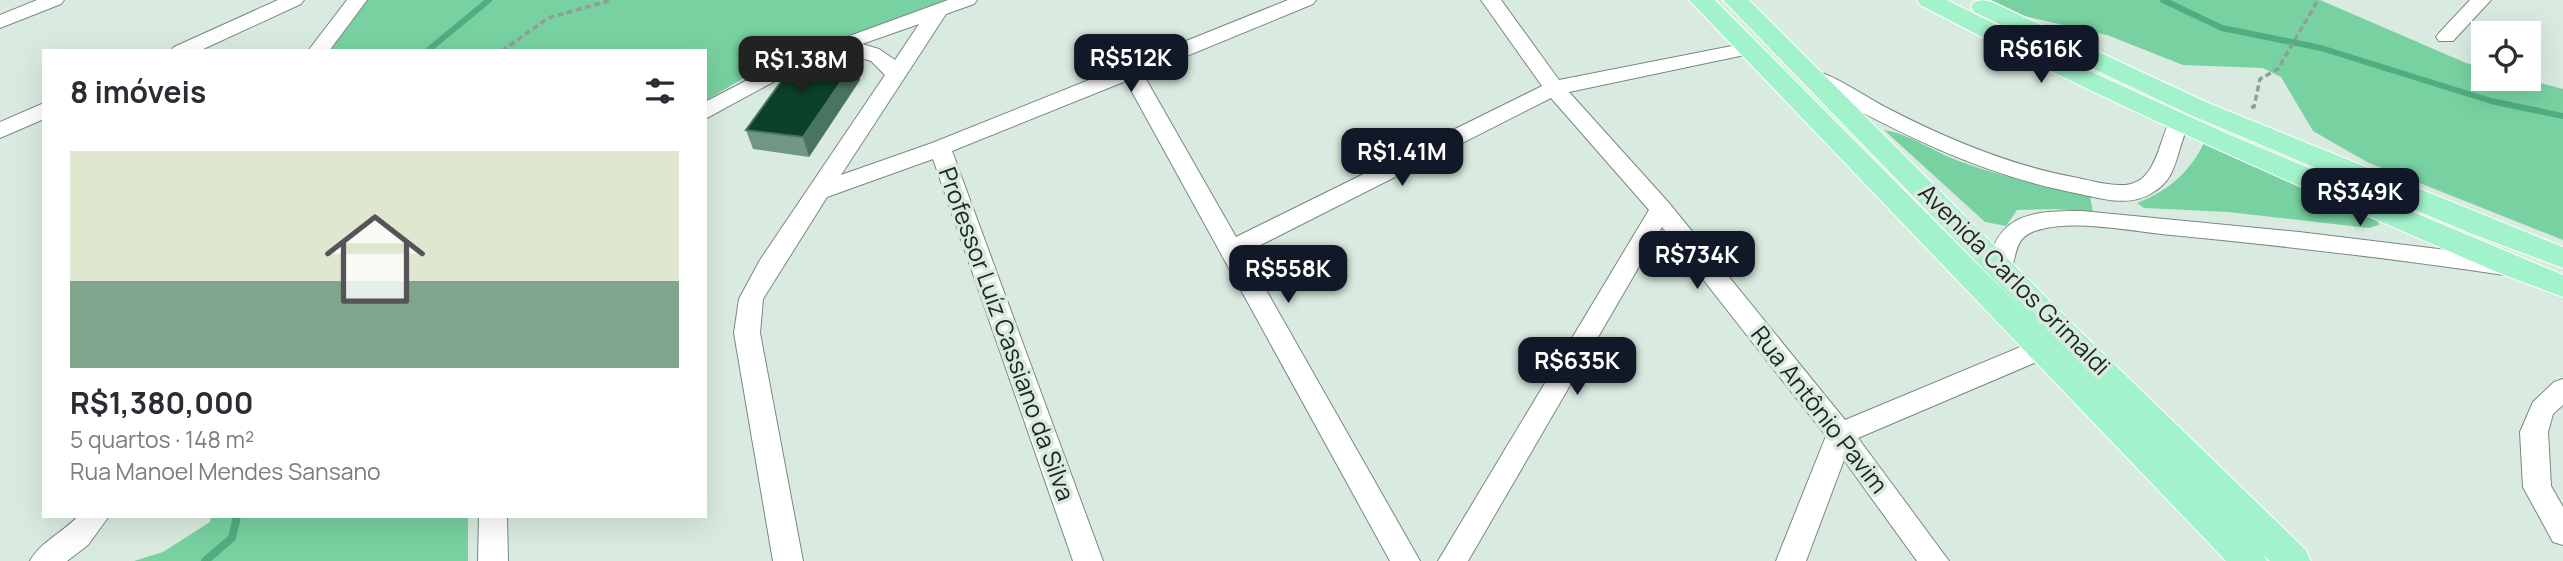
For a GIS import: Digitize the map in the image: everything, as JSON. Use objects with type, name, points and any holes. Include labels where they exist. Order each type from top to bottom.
[{"type":"main road","name":"Avenida Carlos Grimaldi","points":[[1700,0],[2056,343],[2293,561]]},
{"type":"main road","name":"Avenida Carlos Grimaldi","points":[[1735,0],[2000,267],[2056,343],[2249,561]]},
{"type":"main road","points":[[1929,0],[2028,53],[2563,258]]},
{"type":"main road","points":[[1971,0],[2187,115],[2514,268],[2563,286]]},
{"type":"street","points":[[0,22],[54,0]]},
{"type":"street","points":[[185,49],[294,0]]},
{"type":"street","points":[[320,49],[357,0]]},
{"type":"street","points":[[707,111],[736,92],[808,57],[967,0]]},
{"type":"street","points":[[940,148],[1306,0]]},
{"type":"street","name":"Rua Antônio Pavim","points":[[1491,0],[1554,88],[1661,209],[1840,433],[1934,561]]},
{"type":"street","points":[[2446,37],[2481,0]]},
{"type":"street","points":[[788,561],[747,333],[751,299],[938,11]]},
{"type":"street","points":[[840,46],[870,52],[886,60],[895,75]]},
{"type":"street","points":[[1230,250],[1554,88],[1748,49]]},
{"type":"street","points":[[1131,71],[1405,561]]},
{"type":"street","points":[[1813,77],[1931,141],[1965,155],[2032,176],[2105,191],[2140,190],[2160,176],[2171,157],[2187,115]]},
{"type":"street","points":[[0,131],[42,111]]},
{"type":"street","name":"Professor Luíz Cassiano da Silva","points":[[820,191],[940,148],[1088,561]]},
{"type":"street","points":[[2105,191],[2112,222]]},
{"type":"street","points":[[1453,561],[1661,209]]},
{"type":"street","points":[[2000,267],[2003,246],[2015,230],[2031,223],[2054,220],[2112,222],[2346,243],[2514,268]]},
{"type":"street","points":[[1791,561],[1840,433],[2056,343]]},
{"type":"street","points":[[2563,388],[2542,410],[2534,432],[2537,487],[2563,533]]},
{"type":"street","points":[[45,561],[78,536],[93,518]]},
{"type":"street","points":[[493,518],[493,561]]},
{"type":"path","points":[[505,49],[548,18],[612,0]]},
{"type":"path","points":[[2243,107],[2254,107],[2260,79],[2277,69],[2318,0]]},
{"type":"green space","points":[[366,0],[951,0],[764,66],[707,100],[707,49],[329,49]]},
{"type":"green space","points":[[1991,0],[2320,0],[2471,64],[2471,91],[2541,91],[2541,83],[2563,89],[2563,240],[2367,162],[2313,131],[2281,77],[2263,68],[2183,65],[2107,35],[2024,16]]},
{"type":"green space","points":[[1884,130],[1903,135],[1975,167],[2090,196],[2093,212],[2017,210],[2006,226],[1985,222]]},
{"type":"green space","points":[[2204,143],[2362,208],[2377,217],[2379,225],[2369,228],[2228,212],[2144,208],[2137,203],[2176,180],[2192,163]]},
{"type":"green space","points":[[211,518],[468,518],[468,561],[134,561],[163,552],[210,522]]},
{"type":"building","points":[[801,54],[855,61],[803,137],[746,130]]},
{"type":"waterway","points":[[429,49],[489,0]]},
{"type":"waterway","points":[[2163,0],[2222,28],[2321,48],[2491,101],[2563,116]]},
{"type":"waterway","points":[[205,561],[232,538],[237,518]]}]
